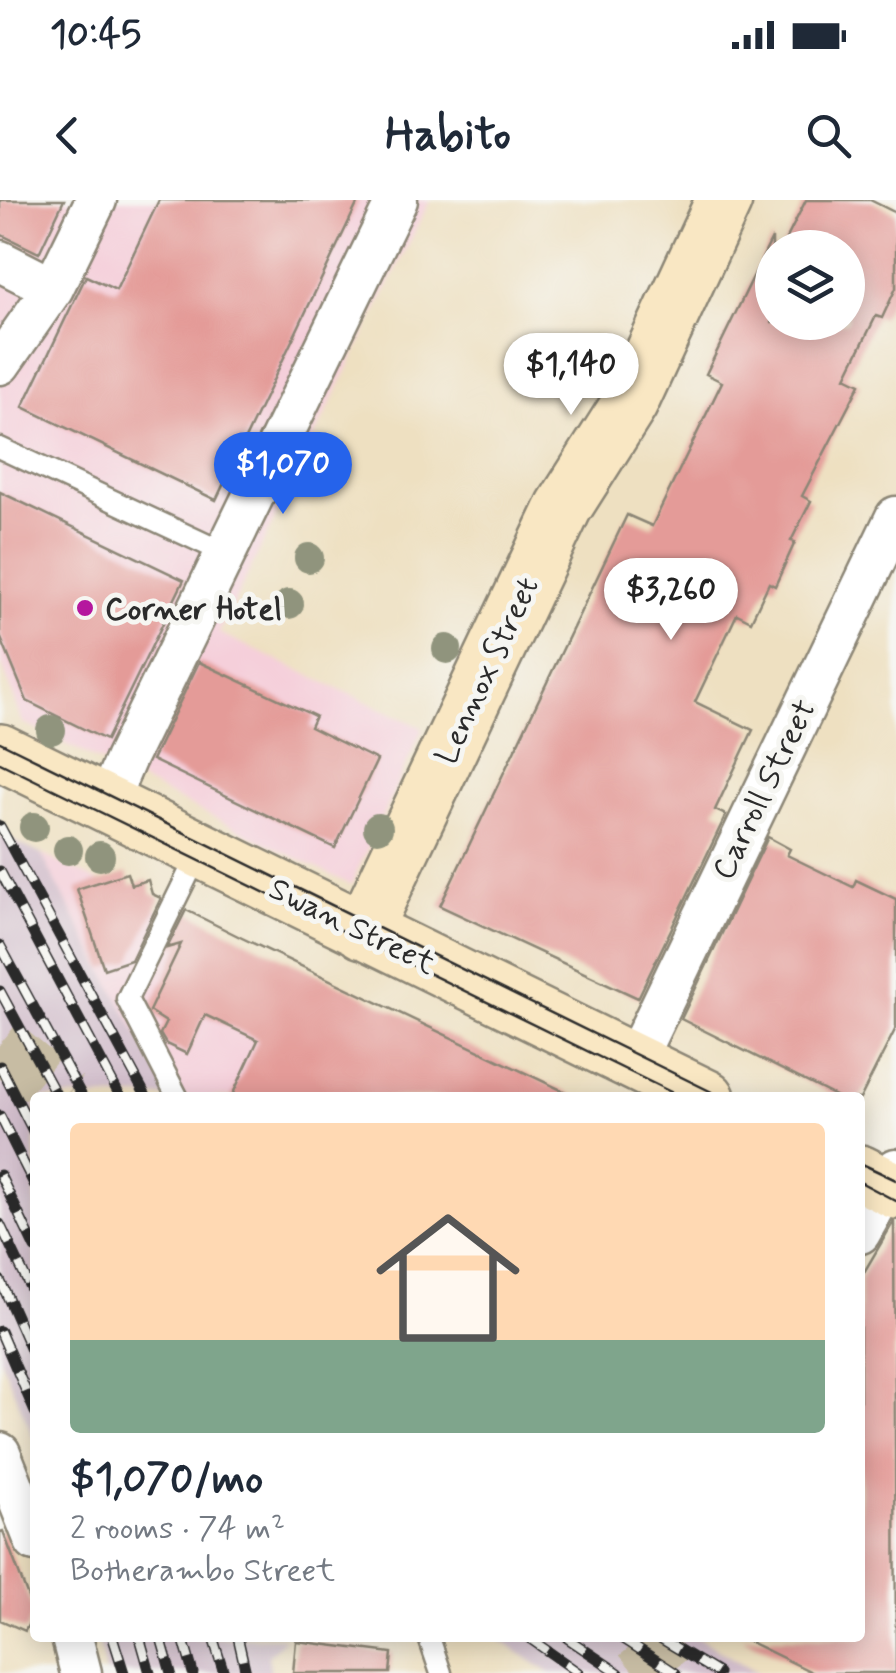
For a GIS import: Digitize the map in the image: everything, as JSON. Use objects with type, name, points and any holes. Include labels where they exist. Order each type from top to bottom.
[{"type":"street","points":[[0,364],[54,288],[96,200]]},
{"type":"street","points":[[106,805],[396,200]]},
{"type":"street","name":"Lennox Street","points":[[363,931],[564,506],[630,404],[724,200]]},
{"type":"street","points":[[0,261],[54,288]]},
{"type":"street","name":"Carroll Street","points":[[634,1062],[896,517]]},
{"type":"street","name":"Swan Street","points":[[0,752],[694,1092]]},
{"type":"street","points":[[865,1222],[884,1180]]},
{"type":"street","points":[[0,1453],[30,1528]]},
{"type":"street","points":[[73,1642],[81,1673]]},
{"type":"lane","points":[[0,448],[226,554]]},
{"type":"lane","points":[[175,1092],[127,999],[200,850]]},
{"type":"lane","points":[[430,1642],[442,1673]]},
{"type":"shaded area","points":[[0,200],[430,200],[219,633],[423,728],[351,885],[23,723],[0,659]]},
{"type":"shaded area","points":[[0,835],[41,854],[168,1092],[30,1092],[30,1429],[0,1358]]},
{"type":"shaded area","points":[[41,854],[543,1092],[168,1092]]},
{"type":"shaded area","points":[[99,1642],[281,1642],[268,1656],[271,1673],[105,1673]]},
{"type":"shaded area","points":[[503,1642],[705,1642],[758,1673],[550,1673]]},
{"type":"building","points":[[0,200],[64,200],[39,253],[0,234]]},
{"type":"building","points":[[159,200],[359,200],[216,500],[23,407],[86,276],[116,290]]},
{"type":"building","points":[[806,200],[870,200],[896,213],[896,288],[882,318],[876,316],[865,338],[865,230],[791,230]]},
{"type":"building","points":[[755,273],[755,340],[864,340],[846,377],[860,384],[802,496],[811,501],[775,586],[769,583],[751,621],[737,614],[695,702],[753,730],[715,810],[726,815],[638,998],[440,906],[627,515],[652,526],[722,382],[706,374]]},
{"type":"building","name":"Corner Hotel","points":[[0,492],[184,580],[106,740],[27,701],[0,636]]},
{"type":"building","points":[[199,662],[315,716],[310,727],[377,760],[335,848],[152,760]]},
{"type":"building","points":[[768,837],[790,849],[787,855],[853,887],[856,880],[896,899],[896,1028],[864,1092],[827,1092],[681,1019]]},
{"type":"building","points":[[127,873],[131,885],[148,880],[152,894],[161,898],[131,960],[104,969],[77,889]]},
{"type":"building","points":[[186,910],[565,1092],[234,1092],[258,1040],[205,1015],[187,1054],[166,1044],[160,1034],[166,1022],[149,1011],[181,944],[167,948]]},
{"type":"building","points":[[894,1221],[896,1673],[814,1673],[750,1642],[865,1642],[865,1270]]},
{"type":"building","points":[[3,1531],[30,1602],[30,1621],[25,1631],[0,1620]]},
{"type":"building","points":[[296,1642],[392,1653],[390,1673],[293,1673]]},
{"type":"tunnel","points":[[0,1044],[58,1092]]},
{"type":"tunnel","points":[[644,1642],[670,1673]]},
{"type":"tram line","points":[[0,742],[712,1092]]},
{"type":"tram line","points":[[0,763],[671,1092]]},
{"type":"tram line","points":[[865,1165],[896,1180]]},
{"type":"tram line","points":[[865,1185],[896,1201]]},
{"type":"railway","points":[[0,826],[144,1092]]},
{"type":"railway","points":[[0,871],[118,1092]]},
{"type":"railway","points":[[0,945],[80,1092]]},
{"type":"railway","points":[[0,991],[55,1092]]},
{"type":"railway","points":[[0,1066],[30,1125]]},
{"type":"railway","points":[[0,1116],[30,1176]]},
{"type":"railway","points":[[0,1175],[30,1238]]},
{"type":"railway","points":[[0,1224],[30,1287]]},
{"type":"railway","points":[[0,1280],[30,1348]]},
{"type":"railway","points":[[0,1331],[30,1400]]},
{"type":"railway","points":[[114,1642],[124,1673]]},
{"type":"railway","points":[[141,1642],[150,1673]]},
{"type":"railway","points":[[162,1642],[171,1673]]},
{"type":"railway","points":[[184,1642],[193,1673]]},
{"type":"railway","points":[[214,1642],[224,1673]]},
{"type":"railway","points":[[239,1642],[246,1673]]},
{"type":"railway","points":[[535,1642],[579,1673]]},
{"type":"railway","points":[[573,1642],[619,1673]]},
{"type":"railway","points":[[628,1642],[676,1673]]},
{"type":"railway","points":[[667,1642],[718,1673]]},
{"type":"place","name":"Corner Hotel","points":[[85,608]]}]
